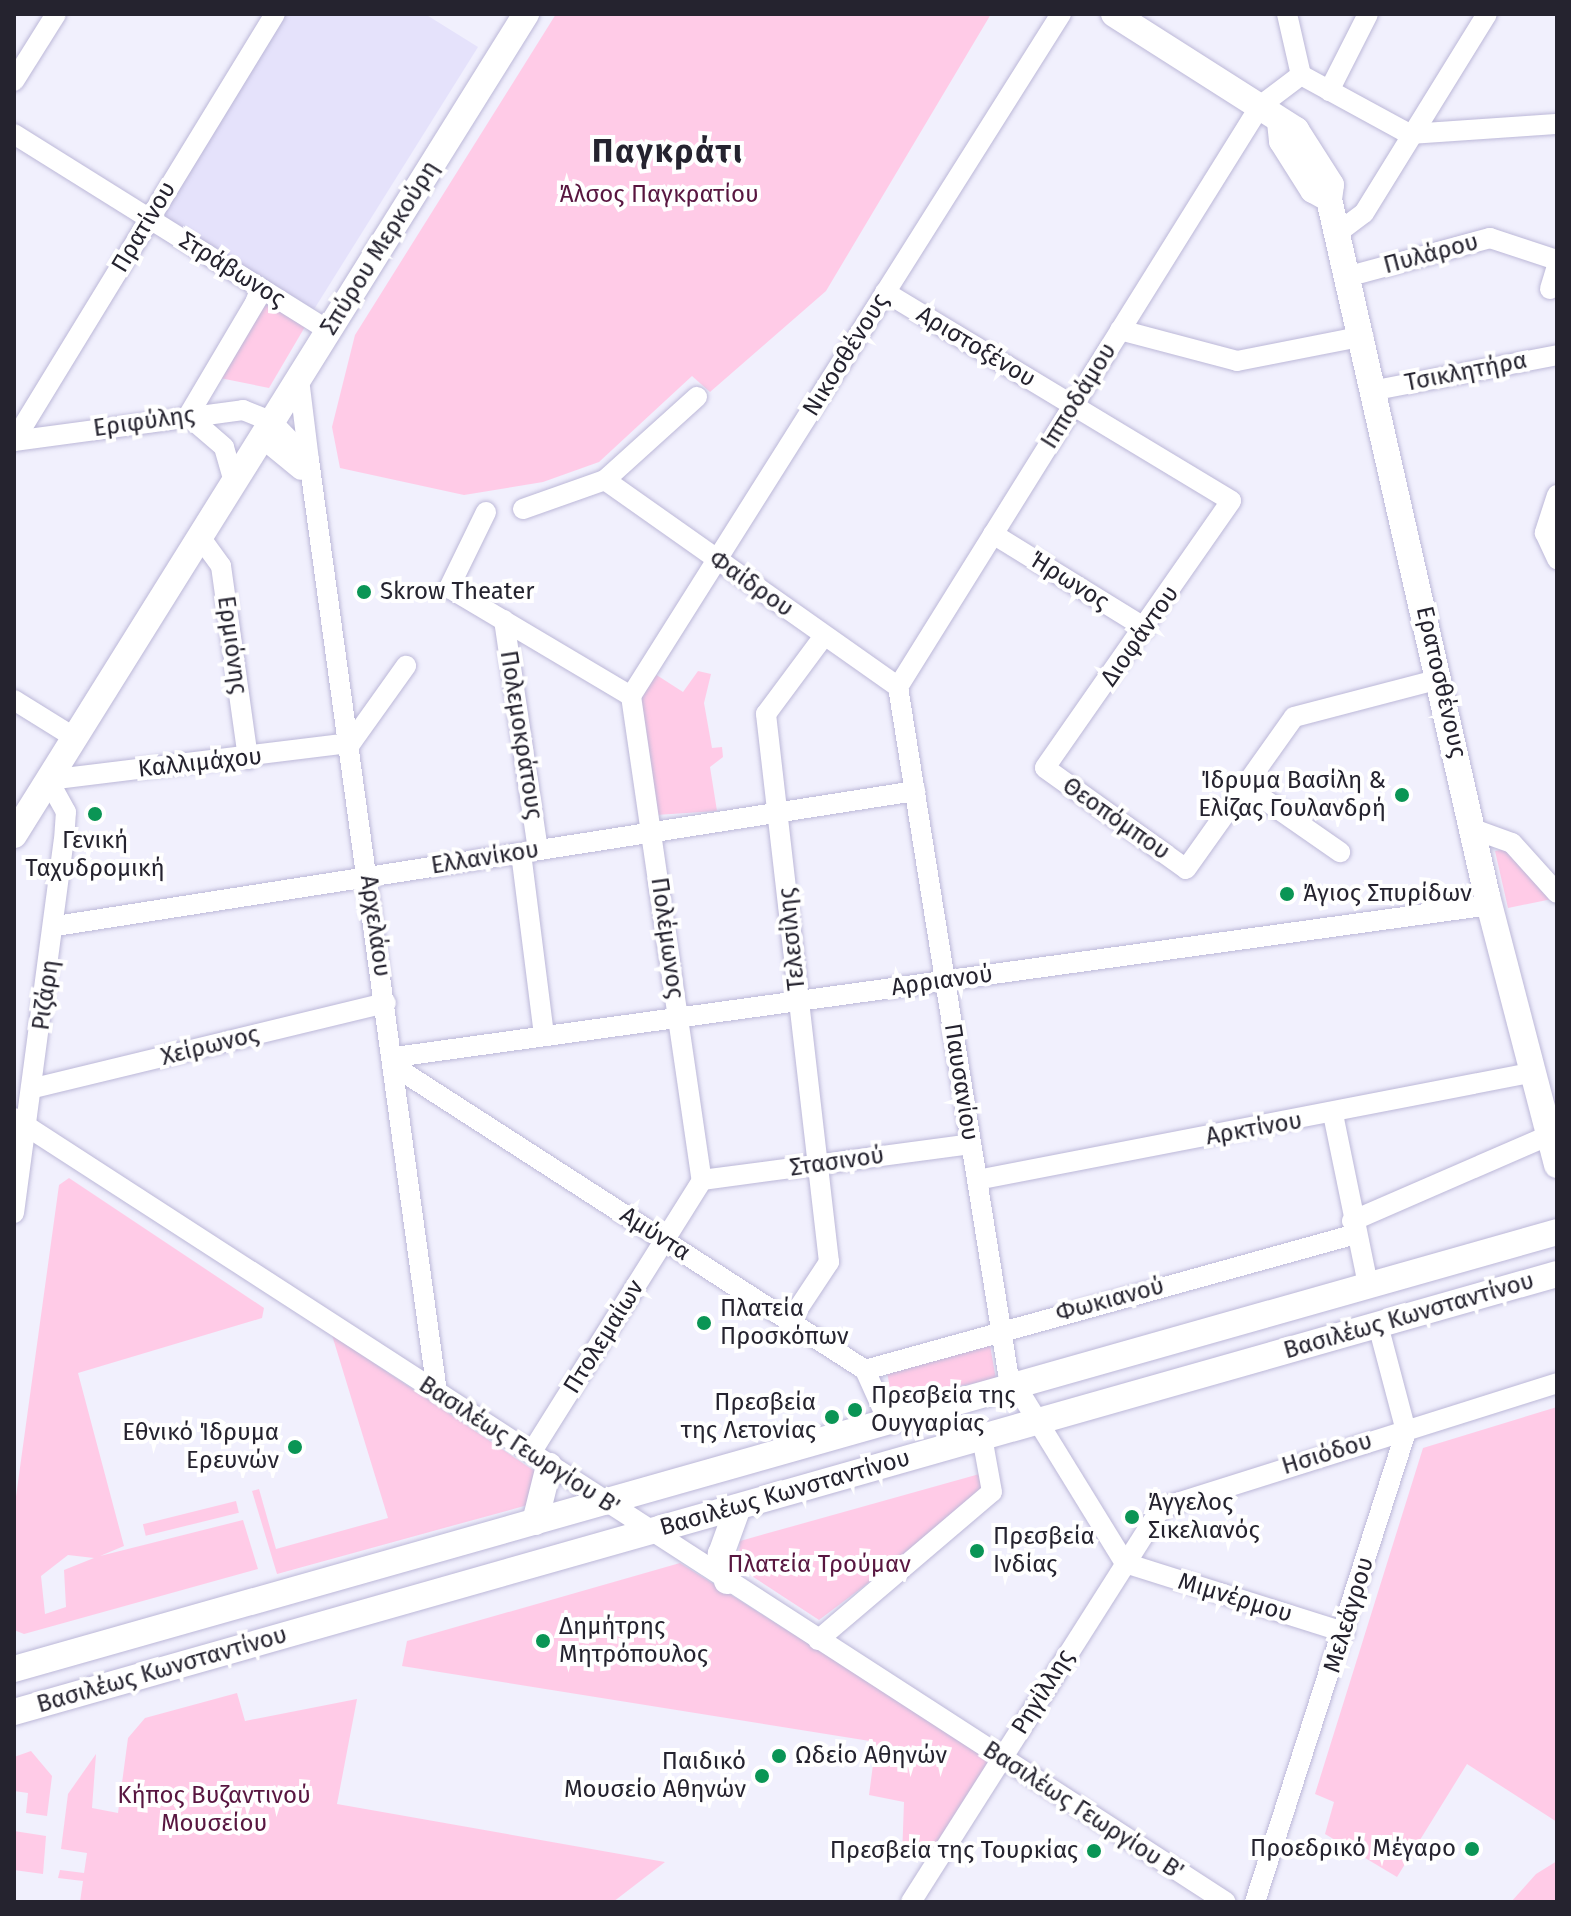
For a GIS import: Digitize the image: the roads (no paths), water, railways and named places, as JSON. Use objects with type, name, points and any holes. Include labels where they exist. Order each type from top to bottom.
[{"type":"main road","name":"Σπύρου Μερκούρη","points":[[14,835],[526,14]]},
{"type":"main road","name":"Ερατοσθένους","points":[[1114,14],[1270,114],[1309,145],[1331,185],[1329,199],[1340,231],[1364,336],[1490,905],[1530,1073],[1552,1134],[1557,1165]]},
{"type":"main road","name":"Βασιλέως Κωνσταντίνου","points":[[17,1667],[1557,1232]]},
{"type":"main road","name":"Βασιλέως Κωνσταντίνου","points":[[14,1712],[1557,1274]]},
{"type":"main road","points":[[535,1522],[540,1460]]},
{"type":"main road","points":[[727,1581],[721,1554],[738,1507]]},
{"type":"street","points":[[14,81],[56,14]]},
{"type":"street","name":"Πρατίνου","points":[[14,441],[275,14]]},
{"type":"street","name":"Νικοσθένους","points":[[631,696],[1061,14]]},
{"type":"street","points":[[1287,14],[1301,75],[1409,134],[1557,124]]},
{"type":"street","points":[[1329,91],[1368,14]]},
{"type":"street","points":[[1340,231],[1364,213],[1409,134],[1487,14]]},
{"type":"street","points":[[1270,114],[1301,75]]},
{"type":"street","name":"Ιπποδάμου","points":[[898,687],[1120,330],[1270,114]]},
{"type":"street","name":"Στράβωνος","points":[[14,134],[328,330]]},
{"type":"street","name":"Πυλάρου","points":[[1350,276],[1490,238],[1557,263]]},
{"type":"street","points":[[1550,289],[1557,263]]},
{"type":"street","points":[[234,482],[224,447],[188,416],[263,289]]},
{"type":"street","name":"Αριστοξένου","points":[[885,292],[1231,501]]},
{"type":"street","points":[[1120,330],[1237,361],[1364,336]]},
{"type":"street","name":"Τσικλητήρα","points":[[1376,390],[1557,355]]},
{"type":"street","name":"Αρχελάου","points":[[299,379],[396,1062],[437,1392]]},
{"type":"street","points":[[523,509],[605,480],[697,397]]},
{"type":"street","name":"Εριφύλης","points":[[14,441],[243,410],[267,430]]},
{"type":"street","points":[[267,430],[309,460]]},
{"type":"street","points":[[267,430],[314,486]]},
{"type":"street","name":"Φαίδρου","points":[[605,480],[898,687]]},
{"type":"street","points":[[1557,495],[1545,533],[1557,559]]},
{"type":"street","name":"Διοφάντου","points":[[1045,768],[1231,501]]},
{"type":"street","points":[[486,512],[449,588],[631,696]]},
{"type":"street","name":"Ήρωνος","points":[[993,534],[1145,628]]},
{"type":"street","name":"Ερμιόνης","points":[[200,537],[221,566],[248,759]]},
{"type":"street","name":"Πολεμοκράτους","points":[[504,620],[530,851],[544,1036]]},
{"type":"street","name":"Τελεσίλης","points":[[790,1321],[829,1262],[766,714],[824,636]]},
{"type":"street","points":[[351,743],[406,666]]},
{"type":"street","points":[[1340,852],[1245,786],[1294,717],[1440,679]]},
{"type":"street","name":"Παυσανίου","points":[[898,687],[1001,1330],[1016,1386],[1125,1563]]},
{"type":"street","name":"Πολέμωνος","points":[[631,696],[702,1180]]},
{"type":"street","points":[[14,700],[75,738]]},
{"type":"street","name":"Καλλιμάχου","points":[[48,780],[248,759],[351,743]]},
{"type":"street","name":"Θεοπόμπου","points":[[1045,768],[1186,869],[1245,786]]},
{"type":"street","name":"Ριζάρη","points":[[14,1213],[20,1122],[34,1088],[56,926],[66,812],[48,780]]},
{"type":"street","name":"Ελλανίκου","points":[[56,926],[915,791]]},
{"type":"street","points":[[1473,829],[1512,843],[1557,893]]},
{"type":"street","name":"Αρριανού","points":[[396,1062],[544,1036],[1490,905]]},
{"type":"street","name":"Χείρωνος","points":[[34,1088],[386,1003]]},
{"type":"street","name":"Αμύντα","points":[[396,1062],[865,1370]]},
{"type":"street","name":"Αρκτίνου","points":[[977,1180],[1333,1114],[1530,1073]]},
{"type":"street","points":[[1333,1114],[1368,1285]]},
{"type":"street","name":"Βασιλέως Γεωργίου Β'","points":[[20,1122],[1226,1902]]},
{"type":"street","name":"Φωκιανού","points":[[865,1370],[1354,1227],[1552,1134]]},
{"type":"street","name":"Στασινού","points":[[702,1180],[971,1144]]},
{"type":"street","name":"Πτολεμαίων","points":[[540,1460],[702,1180]]},
{"type":"street","points":[[1378,1325],[1406,1431]]},
{"type":"street","points":[[865,1370],[888,1421]]},
{"type":"street","name":"Ησιόδου","points":[[1125,1563],[1171,1502],[1557,1383]]},
{"type":"street","name":"Μελεάγρου","points":[[1255,1902],[1406,1431]]},
{"type":"street","points":[[818,1640],[992,1492],[982,1437]]},
{"type":"street","name":"Μιμνέρμου","points":[[1125,1563],[1344,1632]]},
{"type":"street","name":"Ρηγίλλης","points":[[911,1902],[1125,1563]]},
{"type":"place","name":"Skrow Theater","points":[[364,592]]},
{"type":"place","name":"Ίδρυμα Βασίλη & Ελίζας Γουλανδρή","points":[[1402,795]]},
{"type":"place","name":"Γενική Ταχυδρομική","points":[[95,814]]},
{"type":"place","name":"Άγιος Σπυρίδων","points":[[1287,894]]},
{"type":"place","name":"Πλατεία Προσκόπων","points":[[704,1323]]},
{"type":"place","name":"Πρεσβεία της Ουγγαρίας","points":[[855,1410]]},
{"type":"place","name":"Πρεσβεία της Λετονίας","points":[[832,1417]]},
{"type":"place","name":"Εθνικό Ίδρυμα Ερευνών","points":[[295,1447]]},
{"type":"place","name":"Άγγελος Σικελιανός","points":[[1132,1517]]},
{"type":"place","name":"Πρεσβεία Ινδίας","points":[[977,1551]]},
{"type":"place","name":"Δημήτρης Μητρόπουλος","points":[[543,1641]]},
{"type":"place","name":"Ωδείο Αθηνών","points":[[779,1756]]},
{"type":"place","name":"Παιδικό Μουσείο Αθηνών","points":[[762,1776]]},
{"type":"place","name":"Προεδρικό Μέγαρο","points":[[1472,1849]]},
{"type":"place","name":"Πρεσβεία της Τουρκίας","points":[[1094,1851]]},
{"type":"district","name":"Παγκράτι","points":[[668,151]]},
{"type":"park label","name":"Άλσος Παγκρατίου","points":[[659,195]]},
{"type":"park label","name":"Πλατεία Τρούμαν","points":[[819,1565]]},
{"type":"park label","name":"Κήπος Βυζαντινού Μουσείου","points":[[214,1810]]}]
